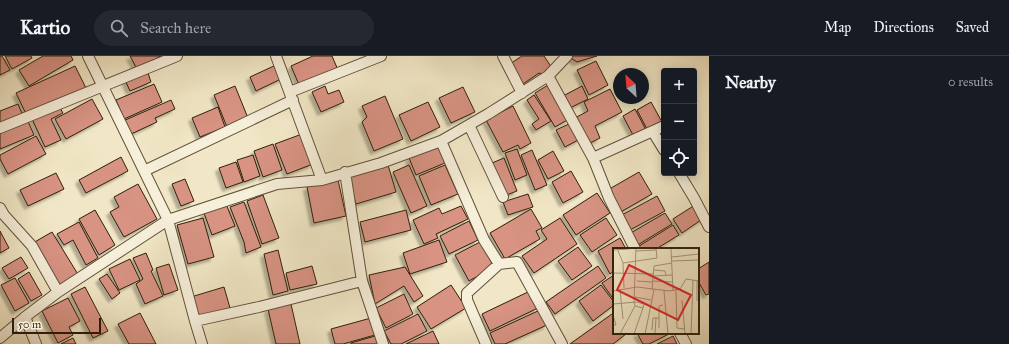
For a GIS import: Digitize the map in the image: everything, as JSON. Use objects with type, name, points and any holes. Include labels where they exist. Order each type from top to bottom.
[{"type":"street","points":[[88,56],[104,86],[168,220],[202,344]]},
{"type":"street","points":[[0,128],[177,56]]},
{"type":"street","points":[[276,56],[322,180]]},
{"type":"street","points":[[144,171],[291,96],[381,56]]},
{"type":"street","points":[[503,56],[522,93]]},
{"type":"street","points":[[0,338],[58,292],[168,220],[277,184],[322,180],[345,172],[381,163],[441,140],[469,125],[548,76],[567,56]]},
{"type":"street","points":[[548,76],[593,158],[609,198],[634,248]]},
{"type":"street","points":[[469,125],[503,197]]},
{"type":"street","points":[[593,158],[661,128]]},
{"type":"street","points":[[653,132],[661,145]]},
{"type":"street","points":[[441,140],[481,234],[499,264]]},
{"type":"street","points":[[345,172],[362,281],[383,344]]},
{"type":"street","points":[[680,176],[694,198],[709,227]]},
{"type":"street","points":[[1,214],[32,246],[58,292]]},
{"type":"street","points":[[486,344],[467,300],[467,293],[499,264],[517,262],[562,344]]},
{"type":"street","points":[[195,321],[259,307],[362,281]]},
{"type":"street","points":[[25,317],[36,344]]},
{"type":"street","points":[[681,334],[686,344]]},
{"type":"building","points":[[0,56],[2,56],[10,70],[0,75]]},
{"type":"building","points":[[5,56],[31,56],[32,58],[12,69]]},
{"type":"building","points":[[43,56],[71,56],[73,60],[29,86],[19,70]]},
{"type":"building","points":[[130,56],[161,56],[137,69]]},
{"type":"building","points":[[313,56],[332,56],[338,70],[300,87],[291,66]]},
{"type":"building","points":[[522,56],[544,56],[552,68],[542,74],[539,73],[523,84],[510,64]]},
{"type":"building","points":[[597,56],[577,62],[569,57]]},
{"type":"building","points":[[596,61],[608,85],[589,95],[577,70]]},
{"type":"building","points":[[276,65],[283,78],[256,91],[250,77]]},
{"type":"building","points":[[75,66],[86,88],[27,116],[16,93]]},
{"type":"building","points":[[147,70],[151,82],[130,91],[125,80]]},
{"type":"building","points":[[154,84],[162,102],[124,119],[116,100]]},
{"type":"building","points":[[548,85],[569,119],[555,127],[535,93]]},
{"type":"building","points":[[235,86],[248,118],[227,127],[214,95]]},
{"type":"building","points":[[325,86],[328,94],[339,90],[344,102],[321,112],[312,92]]},
{"type":"building","points":[[582,86],[588,99],[570,108],[563,96]]},
{"type":"building","points":[[463,87],[475,112],[451,123],[439,98]]},
{"type":"building","points":[[610,89],[613,95],[613,104],[618,104],[622,112],[595,126],[600,138],[588,144],[575,118],[588,111],[584,102]]},
{"type":"building","points":[[534,95],[551,121],[536,130],[532,124],[539,119],[527,100]]},
{"type":"building","points":[[385,96],[403,139],[374,151],[362,122],[367,117],[362,106]]},
{"type":"building","points":[[92,99],[103,119],[66,139],[55,119]]},
{"type":"building","points":[[171,100],[175,109],[155,118],[157,122],[129,135],[123,121]]},
{"type":"building","points":[[428,102],[440,127],[411,141],[399,115]]},
{"type":"building","points":[[651,102],[661,122],[647,129],[637,110]]},
{"type":"building","points":[[18,104],[23,116],[0,126],[0,111]]},
{"type":"building","points":[[59,106],[63,113],[51,119],[61,140],[45,147],[32,119]]},
{"type":"building","points":[[513,106],[531,143],[520,149],[518,145],[503,152],[486,120]]},
{"type":"building","points":[[218,107],[225,127],[200,137],[192,118]]},
{"type":"building","points":[[635,109],[646,130],[634,137],[623,116]]},
{"type":"building","points":[[27,119],[34,135],[0,149],[0,131]]},
{"type":"building","points":[[571,123],[580,139],[565,147],[556,130]]},
{"type":"building","points":[[302,134],[313,164],[287,174],[275,144]]},
{"type":"building","points":[[36,136],[46,154],[8,174],[0,159],[0,155]]},
{"type":"building","points":[[273,144],[282,170],[263,177],[254,151]]},
{"type":"building","points":[[438,146],[445,163],[416,175],[409,158]]},
{"type":"building","points":[[517,149],[527,175],[515,180],[505,153]]},
{"type":"building","points":[[532,150],[547,185],[535,190],[521,155]]},
{"type":"building","points":[[553,151],[564,171],[548,179],[538,160]]},
{"type":"building","points":[[253,155],[260,176],[244,182],[237,160]]},
{"type":"building","points":[[121,157],[128,171],[86,193],[79,180]]},
{"type":"building","points":[[504,158],[517,191],[504,196],[492,163]]},
{"type":"building","points":[[236,162],[243,182],[226,188],[219,168]]},
{"type":"building","points":[[388,165],[396,192],[356,204],[348,177]]},
{"type":"building","points":[[409,165],[427,206],[411,213],[393,172]]},
{"type":"building","points":[[445,165],[458,194],[431,205],[419,176]]},
{"type":"building","points":[[571,171],[583,192],[563,203],[552,182]]},
{"type":"building","points":[[639,172],[652,194],[619,213],[606,191]]},
{"type":"building","points":[[56,173],[64,189],[28,206],[20,190]]},
{"type":"building","points":[[185,179],[194,201],[181,206],[172,184]]},
{"type":"building","points":[[338,180],[346,216],[314,223],[307,187]]},
{"type":"building","points":[[138,184],[157,219],[124,237],[110,212],[119,207],[114,197]]},
{"type":"building","points":[[597,193],[610,213],[576,235],[563,215]]},
{"type":"building","points":[[528,194],[533,207],[508,215],[503,202]]},
{"type":"building","points":[[263,195],[279,238],[262,244],[247,201]]},
{"type":"building","points":[[657,196],[665,211],[628,231],[620,216]]},
{"type":"building","points":[[244,202],[261,247],[246,253],[244,242],[230,207]]},
{"type":"building","points":[[226,204],[235,226],[212,235],[204,213]]},
{"type":"building","points":[[695,205],[704,218],[682,233],[673,219]]},
{"type":"building","points":[[461,206],[468,219],[436,234],[438,238],[424,244],[413,220],[439,208],[442,214]]},
{"type":"building","points":[[531,209],[542,228],[536,231],[540,239],[505,259],[490,233]]},
{"type":"building","points":[[95,210],[115,245],[99,255],[79,219]]},
{"type":"building","points":[[406,210],[411,230],[365,242],[360,222]]},
{"type":"building","points":[[665,213],[672,224],[636,246],[629,234]]},
{"type":"building","points":[[203,218],[214,257],[188,264],[177,225]]},
{"type":"building","points":[[560,218],[577,244],[534,273],[522,256],[547,239],[541,230]]},
{"type":"building","points":[[606,218],[617,235],[592,252],[580,235]]},
{"type":"building","points":[[469,221],[478,240],[449,254],[440,236]]},
{"type":"building","points":[[79,222],[98,258],[86,265],[73,240],[64,245],[57,234]]},
{"type":"building","points":[[673,225],[679,235],[658,248],[636,248]]},
{"type":"building","points":[[0,231],[9,248],[0,253]]},
{"type":"building","points":[[52,232],[79,276],[61,288],[33,243]]},
{"type":"building","points":[[620,238],[625,248],[613,248],[613,272],[610,274],[598,251]]},
{"type":"building","points":[[439,240],[447,262],[410,274],[403,253]]},
{"type":"building","points":[[480,242],[494,267],[469,281],[455,255]]},
{"type":"building","points":[[578,247],[592,266],[572,280],[558,261]]},
{"type":"building","points":[[278,250],[288,291],[273,295],[264,254]]},
{"type":"building","points":[[146,253],[153,270],[151,271],[163,296],[145,304],[136,284],[143,279],[133,258]]},
{"type":"building","points":[[21,257],[28,268],[9,279],[2,268]]},
{"type":"building","points":[[130,259],[140,280],[119,290],[109,269]]},
{"type":"building","points":[[709,262],[709,294],[706,295],[699,283],[699,268]]},
{"type":"building","points":[[169,264],[178,290],[164,295],[156,268]]},
{"type":"building","points":[[312,266],[317,284],[290,290],[286,273]]},
{"type":"building","points":[[598,266],[606,278],[555,314],[546,302]]},
{"type":"building","points":[[405,267],[423,296],[414,302],[404,286],[375,304],[369,275]]},
{"type":"building","points":[[29,272],[42,295],[31,301],[18,279]]},
{"type":"building","points":[[107,274],[120,293],[112,299],[99,279]]},
{"type":"building","points":[[613,276],[613,299],[602,283]]},
{"type":"building","points":[[15,278],[29,303],[15,311],[1,285]]},
{"type":"building","points":[[451,285],[466,308],[431,329],[417,307]]},
{"type":"building","points":[[601,285],[613,301],[613,306],[593,321],[579,301]]},
{"type":"building","points":[[85,287],[108,331],[93,338],[71,294]]},
{"type":"building","points":[[224,287],[230,308],[197,317],[191,297]]},
{"type":"building","points":[[530,291],[538,308],[490,331],[482,314]]},
{"type":"building","points":[[404,294],[413,314],[386,328],[376,308]]},
{"type":"building","points":[[68,298],[80,321],[69,327],[73,335],[58,343],[42,311]]},
{"type":"building","points":[[291,304],[300,344],[276,344],[268,309]]},
{"type":"building","points":[[540,310],[547,325],[505,344],[495,344],[490,333]]},
{"type":"building","points":[[140,313],[156,344],[129,344],[118,324]]},
{"type":"building","points":[[418,314],[427,331],[401,344],[391,344],[384,331]]},
{"type":"building","points":[[612,314],[613,334],[626,334],[613,344],[570,344]]},
{"type":"building","points":[[371,318],[375,335],[343,344],[335,344],[331,329]]},
{"type":"building","points":[[433,331],[439,344],[406,344]]},
{"type":"building","points":[[638,334],[669,334],[649,344],[643,344]]},
{"type":"building","points":[[375,336],[378,344],[351,344],[351,343]]},
{"type":"building","points":[[673,336],[677,344],[657,344]]},
{"type":"building","points":[[73,338],[76,344],[61,344]]}]
